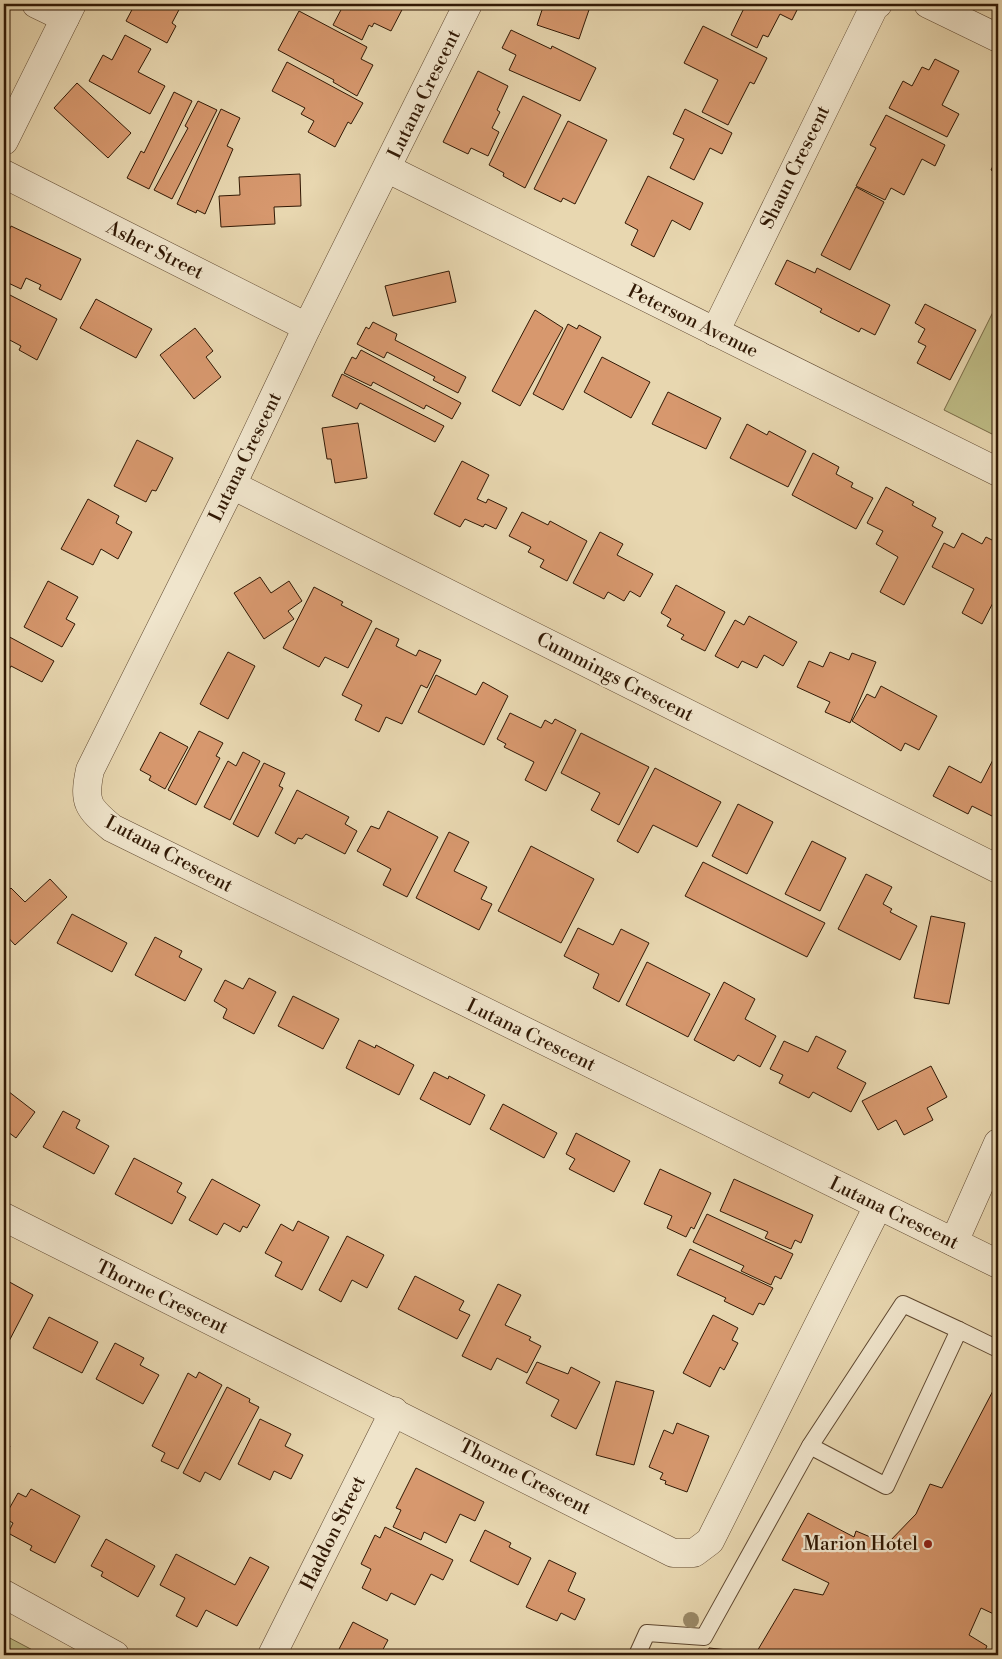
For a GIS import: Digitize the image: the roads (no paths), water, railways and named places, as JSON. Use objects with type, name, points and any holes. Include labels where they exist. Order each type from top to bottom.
[{"type":"street","points":[[4,141],[68,11],[36,4]]},
{"type":"street","name":"Lutana Crescent","points":[[468,4],[90,770],[85,790],[92,811],[121,832],[998,1264]]},
{"type":"street","name":"Shaun Crescent","points":[[715,332],[869,15],[878,4]]},
{"type":"street","points":[[928,4],[998,38]]},
{"type":"street","name":"Peterson Avenue","points":[[388,169],[998,472]]},
{"type":"street","name":"Asher Street","points":[[4,174],[307,327]]},
{"type":"street","name":"Cummings Crescent","points":[[232,485],[998,869]]},
{"type":"street","points":[[954,1242],[998,1143]]},
{"type":"street","name":"Thorne Crescent","points":[[4,1217],[394,1411],[673,1553],[694,1553],[710,1541],[878,1206]]},
{"type":"street","name":"Haddon Street","points":[[272,1655],[394,1411]]},
{"type":"street","points":[[4,1594],[115,1655]]},
{"type":"lane","points":[[637,1655],[648,1633],[704,1637],[810,1446],[903,1304],[998,1349]]},
{"type":"lane","points":[[810,1446],[886,1486],[960,1330]]},
{"type":"place","name":"Marion Hotel","points":[[928,1544]]}]
